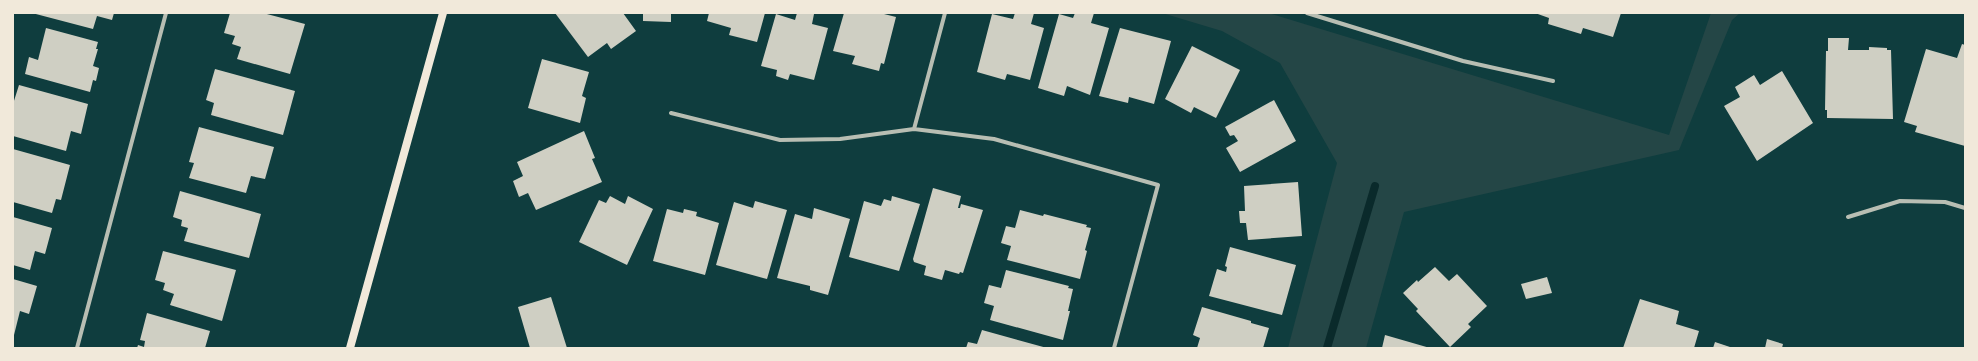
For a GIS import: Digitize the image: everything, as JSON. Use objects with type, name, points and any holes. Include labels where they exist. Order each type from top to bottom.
[{"type":"main road","points":[[350,348],[444,13]]},
{"type":"street","points":[[77,348],[166,13]]},
{"type":"street","points":[[914,129],[945,13]]},
{"type":"street","points":[[1307,13],[1463,61],[1553,81]]},
{"type":"street","points":[[671,113],[780,140],[840,139],[914,129],[994,140],[1158,185],[1114,348]]},
{"type":"street","points":[[1848,217],[1900,201],[1945,202],[1965,208]]},
{"type":"shaded area","points":[[1162,13],[1268,13],[1669,135],[1711,13],[1740,13],[1732,20],[1679,150],[1404,212],[1366,348],[1288,348],[1337,163],[1280,63],[1222,31]]},
{"type":"building","points":[[32,13],[114,13],[112,20],[97,16],[93,29]]},
{"type":"building","points":[[230,13],[263,13],[305,24],[290,74],[237,59],[241,47],[232,44],[235,36],[224,33]]},
{"type":"building","points":[[555,13],[623,13],[636,31],[611,49],[607,43],[588,57]]},
{"type":"building","points":[[643,13],[671,13],[671,22],[643,21]]},
{"type":"building","points":[[709,13],[765,13],[757,42],[729,35],[731,28],[707,21]]},
{"type":"building","points":[[797,13],[814,14],[812,24],[828,28],[814,80],[790,74],[788,80],[776,76],[777,70],[761,66],[776,14],[795,20]]},
{"type":"building","points":[[844,13],[880,13],[896,17],[884,64],[881,63],[879,71],[852,64],[855,56],[833,51]]},
{"type":"building","points":[[1015,13],[1034,13],[1031,24],[1044,28],[1030,80],[1007,74],[1005,80],[977,72],[992,14],[1013,19]]},
{"type":"building","points":[[1075,13],[1094,13],[1091,23],[1109,28],[1090,95],[1067,86],[1064,96],[1038,88],[1059,14],[1073,18]]},
{"type":"building","points":[[1535,13],[1621,13],[1613,37],[1583,28],[1581,34],[1548,24],[1549,18]]},
{"type":"building","points":[[46,28],[98,42],[96,49],[98,49],[93,66],[99,68],[96,81],[93,80],[90,92],[25,74],[29,57],[38,60]]},
{"type":"building","points":[[1120,28],[1171,41],[1154,104],[1129,97],[1128,103],[1099,96]]},
{"type":"building","points":[[1828,38],[1849,38],[1848,50],[1869,50],[1869,47],[1887,48],[1887,50],[1891,50],[1893,119],[1827,118],[1827,110],[1825,110],[1826,51],[1828,51]]},
{"type":"building","points":[[1962,44],[1965,45],[1965,146],[1915,132],[1917,126],[1904,122],[1926,49],[1957,58]]},
{"type":"building","points":[[1192,46],[1240,70],[1216,118],[1194,107],[1191,113],[1165,99]]},
{"type":"building","points":[[542,59],[589,72],[582,96],[586,98],[580,123],[528,108]]},
{"type":"building","points":[[215,69],[295,91],[283,135],[211,115],[214,103],[206,100]]},
{"type":"building","points":[[1782,71],[1813,123],[1757,161],[1724,106],[1740,97],[1735,87],[1754,75],[1760,85]]},
{"type":"building","points":[[19,85],[88,104],[81,134],[71,131],[66,151],[13,136],[13,104]]},
{"type":"building","points":[[1274,100],[1296,141],[1240,172],[1226,148],[1238,141],[1234,135],[1230,136],[1225,127]]},
{"type":"building","points":[[199,127],[274,147],[265,179],[251,176],[246,193],[189,178],[194,163],[189,162]]},
{"type":"building","points":[[584,131],[595,158],[592,159],[602,182],[536,210],[528,193],[519,197],[513,181],[523,176],[517,162]]},
{"type":"building","points":[[13,149],[70,165],[61,200],[56,199],[52,213],[13,202]]},
{"type":"building","points":[[1298,182],[1302,236],[1248,240],[1246,223],[1240,223],[1239,211],[1245,211],[1244,186]]},
{"type":"building","points":[[933,188],[961,196],[958,208],[960,208],[961,204],[983,210],[963,273],[960,272],[959,274],[945,270],[942,280],[924,275],[926,266],[914,262],[913,259]]},
{"type":"building","points":[[180,191],[261,214],[249,258],[184,241],[188,228],[181,226],[182,220],[173,217]]},
{"type":"building","points":[[610,196],[625,204],[628,196],[653,209],[627,265],[579,242],[599,200],[606,203]]},
{"type":"building","points":[[892,196],[920,204],[899,271],[849,257],[864,201],[881,206],[884,199],[891,201]]},
{"type":"building","points":[[755,201],[787,210],[767,279],[716,265],[734,202],[753,208]]},
{"type":"building","points":[[814,208],[850,219],[828,295],[810,290],[810,286],[777,278],[795,214],[812,219]]},
{"type":"building","points":[[667,209],[683,213],[684,209],[697,212],[696,216],[719,223],[705,275],[653,261]]},
{"type":"building","points":[[1020,210],[1043,216],[1044,214],[1087,225],[1086,227],[1091,228],[1085,250],[1087,251],[1080,279],[1007,260],[1011,246],[1001,243],[1006,226],[1015,228]]},
{"type":"building","points":[[13,217],[52,228],[45,254],[35,251],[30,270],[13,265]]},
{"type":"building","points":[[1230,247],[1296,265],[1282,315],[1209,296],[1217,269],[1226,272],[1227,267],[1225,266]]},
{"type":"building","points":[[163,251],[236,270],[222,321],[170,305],[174,294],[163,290],[165,283],[155,280]]},
{"type":"building","points":[[1435,267],[1449,281],[1457,274],[1487,306],[1468,324],[1471,327],[1450,347],[1416,311],[1418,309],[1403,293],[1417,280],[1418,282]]},
{"type":"building","points":[[1006,270],[1069,286],[1068,288],[1073,289],[1068,311],[1070,311],[1063,340],[990,320],[994,306],[984,303],[989,285],[1001,288]]},
{"type":"building","points":[[1547,277],[1552,293],[1526,299],[1521,284]]},
{"type":"building","points":[[13,279],[37,286],[29,314],[20,311],[14,335]]},
{"type":"building","points":[[551,297],[567,348],[530,348],[518,307]]},
{"type":"building","points":[[1640,299],[1679,311],[1676,324],[1699,331],[1694,348],[1623,348]]},
{"type":"building","points":[[1202,307],[1251,321],[1251,323],[1269,328],[1263,348],[1197,348],[1200,338],[1193,335]]},
{"type":"building","points":[[147,313],[210,331],[205,348],[137,348],[138,345],[144,347],[145,341],[140,340]]},
{"type":"building","points":[[982,330],[1047,348],[966,348],[968,342],[977,344]]},
{"type":"building","points":[[1385,335],[1430,348],[1382,348]]},
{"type":"building","points":[[1767,339],[1783,344],[1782,348],[1765,348]]},
{"type":"building","points":[[1715,342],[1733,348],[1713,348]]},
{"type":"waterway","points":[[1327,348],[1375,186]]}]
